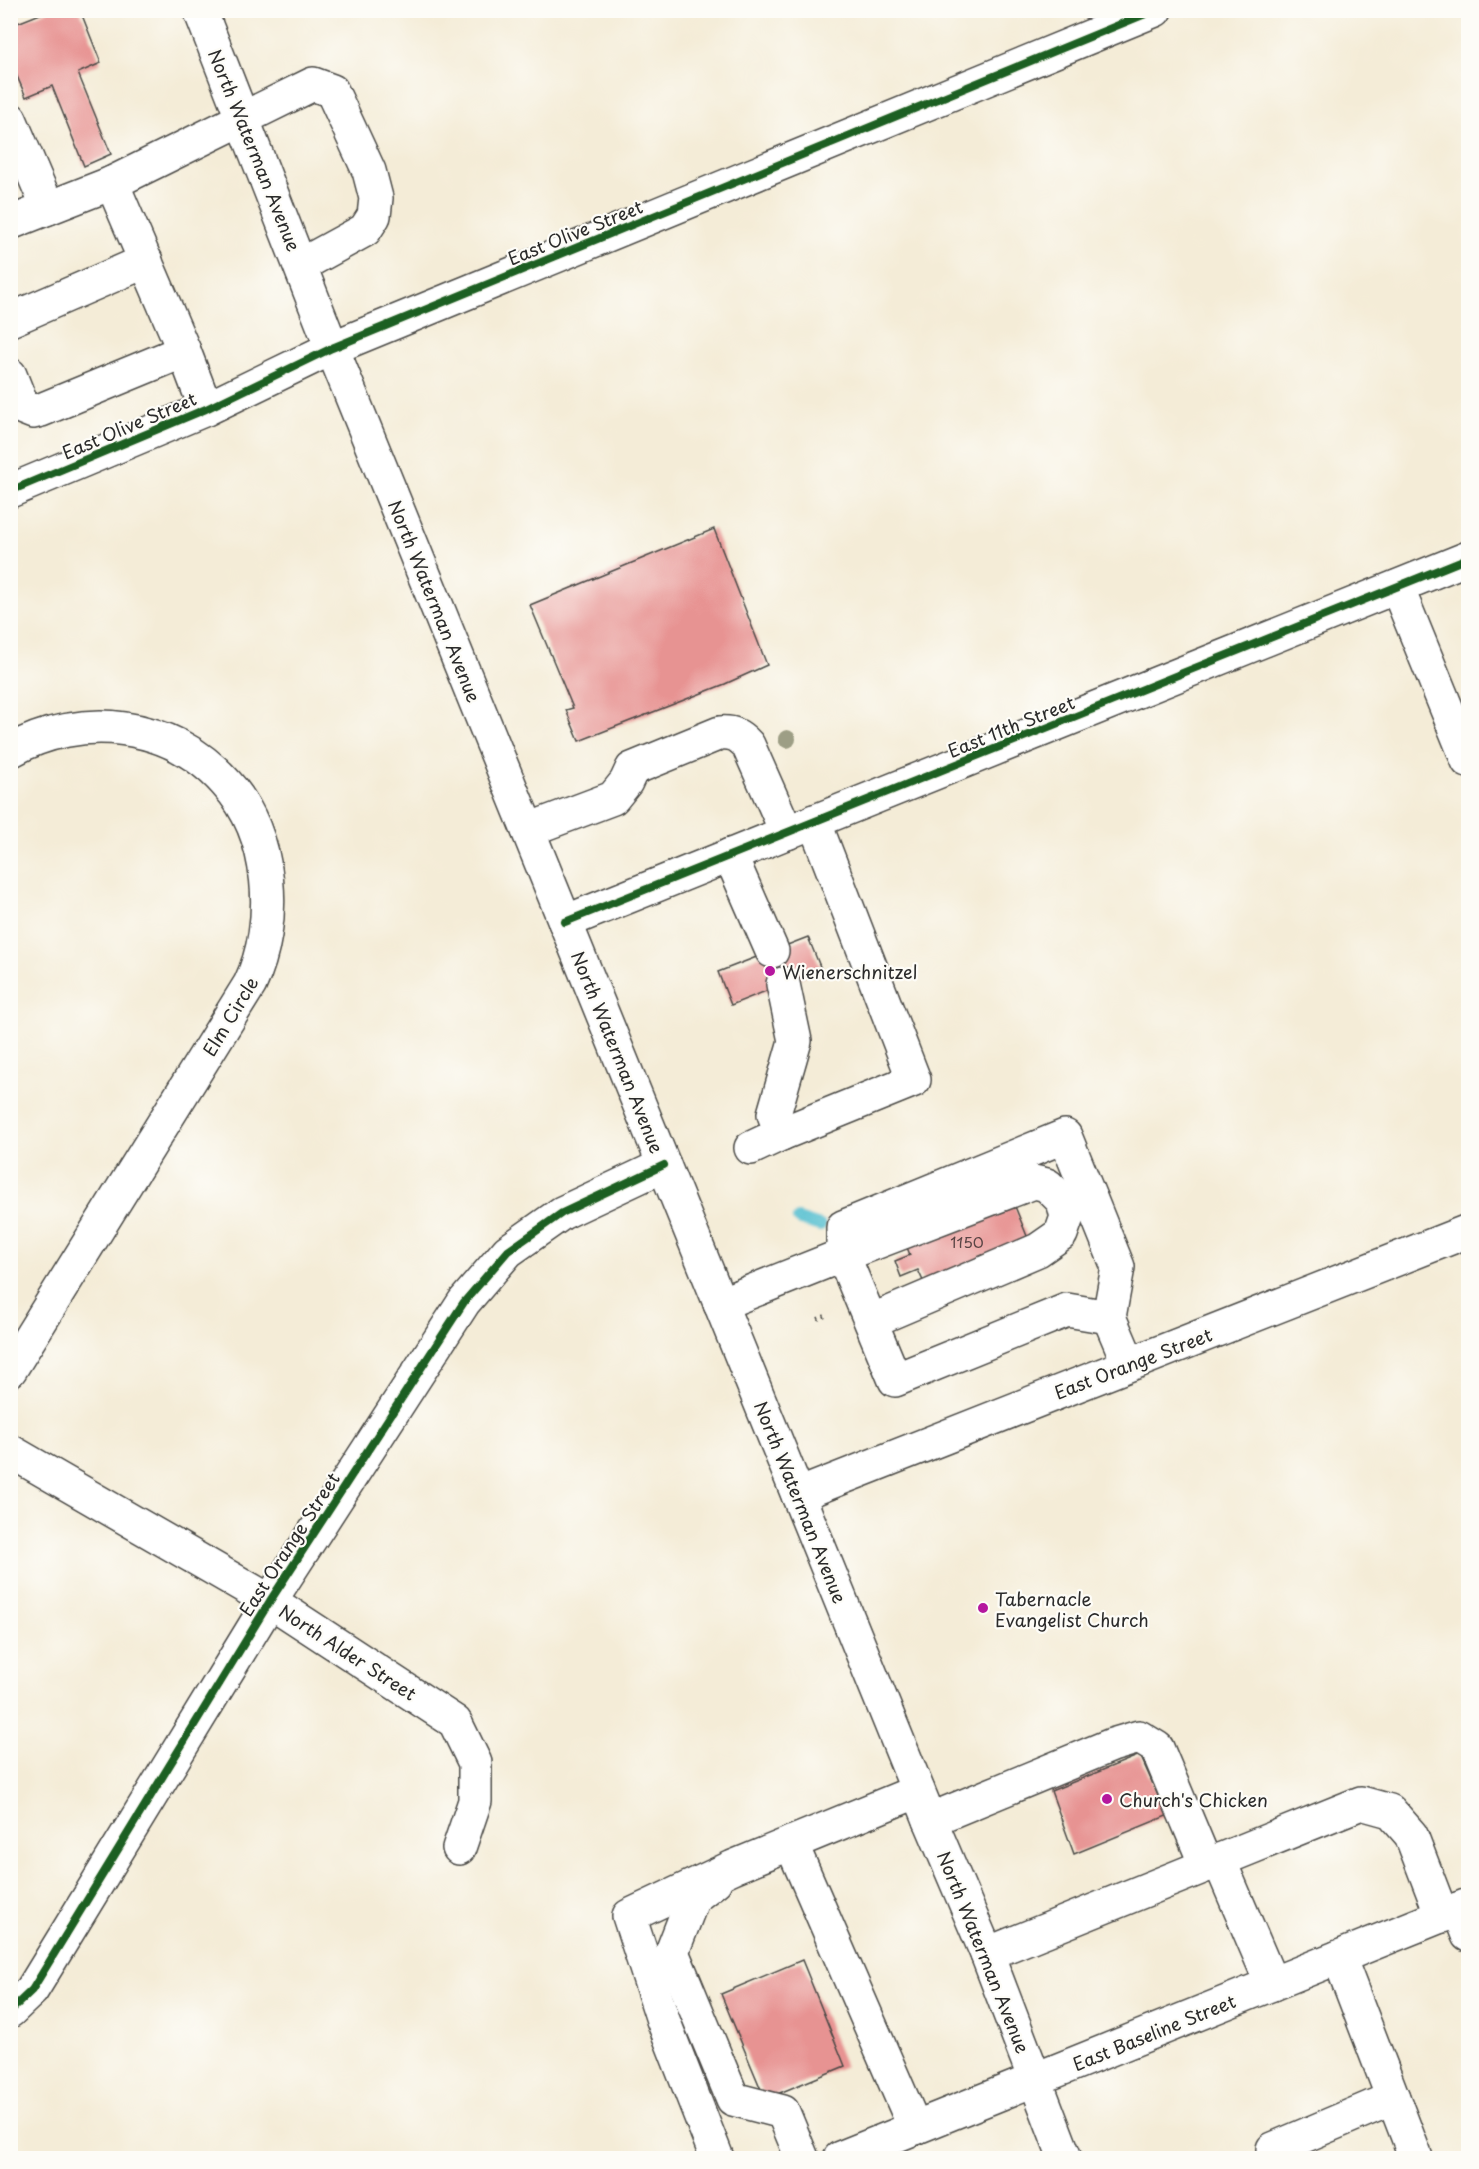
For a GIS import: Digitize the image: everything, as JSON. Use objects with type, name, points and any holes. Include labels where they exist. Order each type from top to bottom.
[{"type":"street","name":"North Waterman Avenue","points":[[200,10],[332,348],[924,1806],[987,1954],[1065,2158]]},
{"type":"street","name":"East Olive Street","points":[[10,491],[206,409],[332,348],[1155,10]]},
{"type":"street","points":[[10,223],[112,183],[313,84],[332,91],[369,171],[376,198],[374,216],[365,230],[301,265]]},
{"type":"street","points":[[10,119],[48,208]]},
{"type":"street","points":[[112,183],[184,351],[206,409]]},
{"type":"street","points":[[10,320],[146,261]]},
{"type":"street","points":[[10,375],[23,408],[33,412],[184,351]]},
{"type":"street","name":"East 11th Street","points":[[565,922],[1468,558]]},
{"type":"street","points":[[1397,587],[1468,761]]},
{"type":"street","name":"Elm Circle","points":[[10,751],[24,743],[55,732],[90,726],[126,728],[161,737],[197,756],[227,783],[248,815],[260,848],[267,881],[268,913],[261,958],[250,984],[10,1370]]},
{"type":"street","points":[[528,830],[614,798],[632,769],[720,733],[730,732],[741,737],[748,745],[800,827],[914,1080],[781,1134],[751,1149]]},
{"type":"street","points":[[730,855],[772,951]]},
{"type":"street","points":[[781,1134],[774,1114],[795,1041],[783,984]]},
{"type":"street","points":[[1109,1317],[1066,1310],[895,1380],[843,1255],[843,1227],[1065,1136],[1118,1267],[1109,1317],[1129,1364]]},
{"type":"street","name":"East Orange Street","points":[[10,2011],[32,1990],[270,1601],[464,1302],[508,1251],[562,1213],[664,1165]]},
{"type":"street","points":[[720,1304],[1034,1182],[1047,1185],[1063,1201],[1067,1217],[1061,1234],[1038,1250],[871,1321]]},
{"type":"street","name":"East Orange Street","points":[[798,1495],[1468,1231]]},
{"type":"street","name":"North Alder Street","points":[[10,1451],[270,1601],[455,1722],[476,1763],[475,1801],[459,1848]]},
{"type":"street","points":[[717,2158],[663,2020],[629,1916],[733,1867],[791,1843],[924,1806],[1139,1737],[1157,1748],[1272,1984]]},
{"type":"street","points":[[987,1954],[1360,1803],[1390,1811],[1412,1834],[1459,1916]]},
{"type":"street","points":[[791,1843],[915,2128]]},
{"type":"street","points":[[733,1867],[693,1898],[672,1952],[733,2099],[783,2112],[802,2158]]},
{"type":"street","name":"East Baseline Street","points":[[840,2158],[1339,1957],[1459,1916]]},
{"type":"street","points":[[1339,1957],[1416,2158]]},
{"type":"street","points":[[1276,2158],[1273,2150],[1393,2098]]},
{"type":"building","points":[[50,10],[80,10],[101,63],[78,73],[111,154],[84,166],[52,86],[26,97],[10,60],[10,26]]},
{"type":"building","points":[[714,529],[767,665],[725,684],[579,741],[566,710],[573,708],[530,605]]},
{"type":"building","name":"Wienerschnitzel","points":[[808,937],[821,969],[731,1005],[718,972]]},
{"type":"building","points":[[1012,1199],[1029,1241],[924,1283],[918,1270],[901,1277],[895,1261],[910,1255],[905,1242]]},
{"type":"building","name":"Church's Chicken","points":[[1140,1755],[1163,1807],[1169,1815],[1074,1854],[1051,1791]]},
{"type":"building","points":[[802,1960],[845,2066],[765,2099],[721,1994]]},
{"type":"waterway","points":[[798,1219],[820,1226]]},
{"type":"cycle path","points":[[10,491],[206,409],[332,348],[1155,10]]},
{"type":"cycle path","points":[[565,922],[1468,558]]},
{"type":"cycle path","points":[[10,2011],[32,1990],[270,1601],[464,1302],[508,1251],[562,1213],[664,1165]]},
{"type":"place","name":"Wienerschnitzel","points":[[770,971]]},
{"type":"place","name":"Tabernacle Evangelist Church","points":[[983,1608]]},
{"type":"place","name":"Church's Chicken","points":[[1107,1799]]}]
